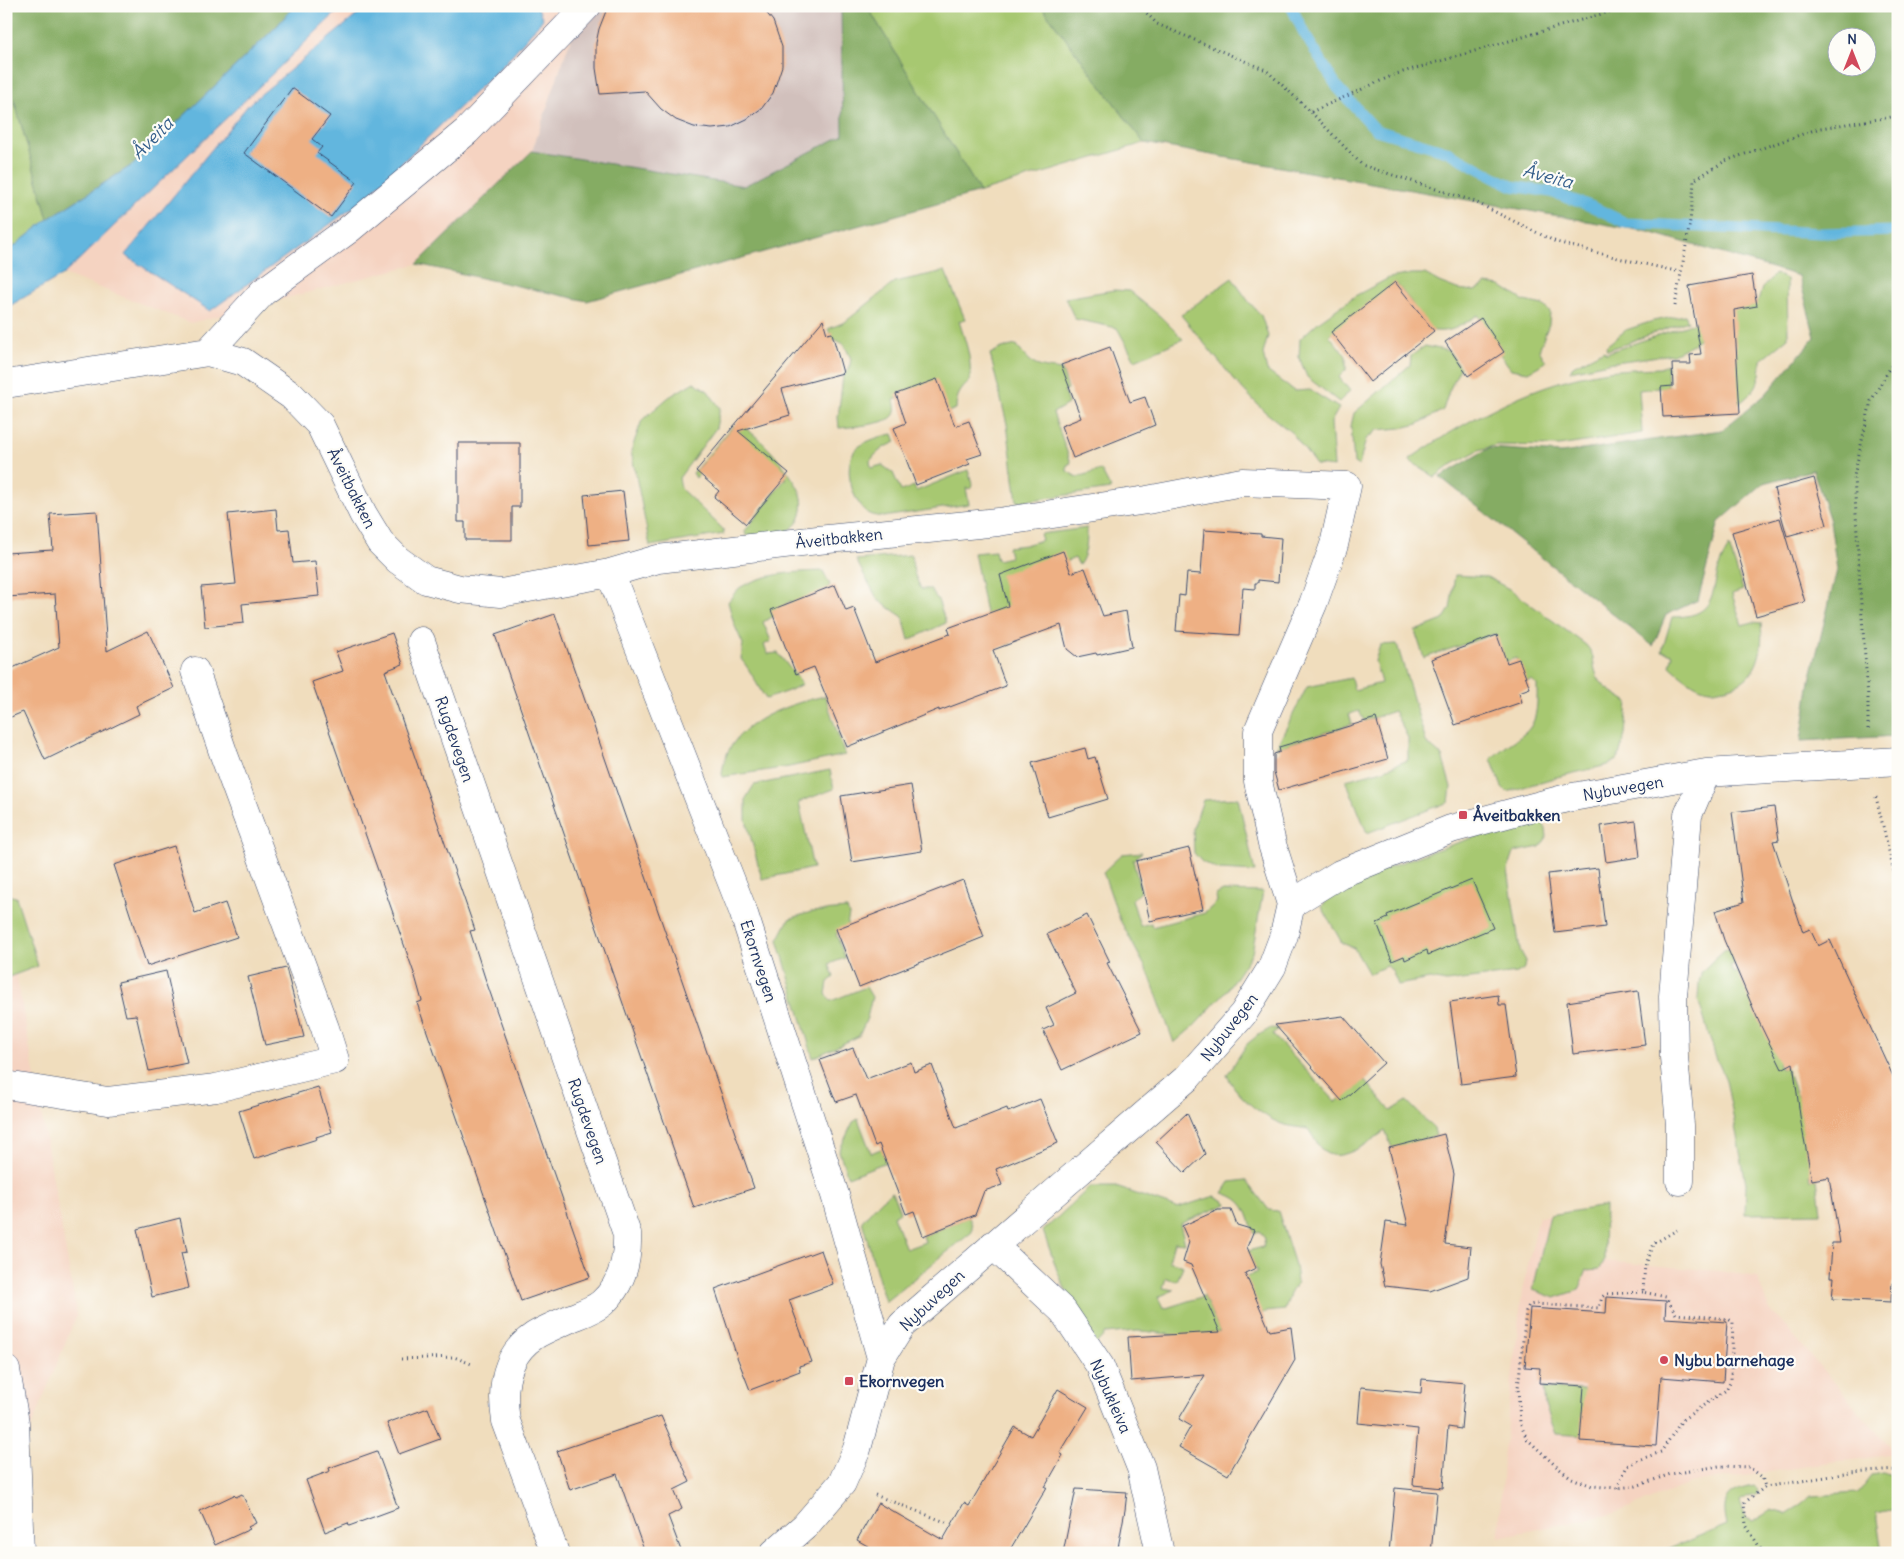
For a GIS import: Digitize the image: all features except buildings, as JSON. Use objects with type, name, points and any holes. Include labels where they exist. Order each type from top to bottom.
[{"type":"street","points":[[208,352],[263,292],[348,230],[467,131],[587,6]]},
{"type":"street","name":"Åveitbakken","points":[[6,384],[208,352],[243,362],[298,402],[320,425],[363,514],[380,542],[398,560],[426,580],[460,589],[501,593],[610,573],[658,559],[827,539],[998,522],[1148,500],[1242,482],[1346,486],[1334,546],[1313,604],[1258,731],[1258,781],[1272,844],[1291,904]]},
{"type":"street","name":"Ekornvegen","points":[[610,573],[743,911],[835,1195],[881,1358]]},
{"type":"street","name":"Rugdevegen","points":[[421,641],[627,1234],[628,1254],[614,1290],[601,1304],[533,1337],[514,1355],[505,1378],[503,1400],[506,1421],[555,1553]]},
{"type":"street","points":[[6,1085],[108,1100],[216,1088],[335,1060],[195,671]]},
{"type":"street","name":"Nybuvegen","points":[[774,1553],[805,1526],[842,1483],[857,1449],[881,1358],[902,1325],[1188,1078],[1243,1014],[1272,967],[1284,935],[1291,904],[1340,874],[1451,829],[1567,798],[1706,773],[1898,761]]},
{"type":"street","points":[[1680,1181],[1680,1125],[1674,1057],[1673,996],[1688,815],[1706,773]]},
{"type":"street","name":"Nybukleiva","points":[[993,1245],[1063,1311],[1100,1366],[1141,1468],[1160,1553]]},
{"type":"street","points":[[6,1370],[14,1423],[11,1484],[20,1553]]},
{"type":"path","points":[[1140,6],[1157,24],[1266,70],[1311,112],[1362,165],[1473,202],[1556,242],[1680,272]]},
{"type":"path","points":[[1311,112],[1396,74],[1629,6]]},
{"type":"path","points":[[1675,306],[1693,206],[1694,180],[1725,161],[1820,128],[1898,116]]},
{"type":"path","points":[[1898,354],[1871,401],[1854,476],[1868,697],[1868,762],[1898,889]]},
{"type":"path","points":[[1643,1292],[1645,1264],[1654,1244],[1677,1230]]},
{"type":"path","points":[[1617,1488],[1627,1466],[1661,1452],[1682,1420],[1726,1390],[1731,1380],[1733,1322],[1728,1319],[1676,1314],[1666,1297],[1643,1292],[1606,1294],[1602,1297],[1599,1308],[1529,1305],[1526,1311],[1518,1388],[1520,1423],[1527,1439],[1542,1454],[1572,1478],[1592,1486],[1617,1488],[1636,1486],[1671,1474],[1719,1466],[1749,1467],[1762,1477],[1765,1487]]},
{"type":"path","points":[[401,1358],[454,1357],[505,1378]]},
{"type":"path","points":[[1763,1553],[1746,1525],[1744,1503],[1765,1487],[1850,1473],[1898,1470]]},
{"type":"path","points":[[842,1483],[948,1523]]},
{"type":"shaded area","points":[[343,6],[582,6],[532,151],[417,264],[191,323],[64,274]]},
{"type":"shaded area","points":[[582,6],[841,6],[843,135],[744,186],[532,151]]},
{"type":"shaded area","points":[[6,915],[77,1314],[6,1490]]},
{"type":"shaded area","name":"Nybu barnehage","points":[[1605,1206],[1604,1261],[1719,1271],[1757,1277],[1768,1307],[1896,1454],[1690,1484],[1609,1515],[1499,1537],[1503,1458],[1522,1291],[1539,1216]]},
{"type":"green space","points":[[6,6],[294,6],[277,26],[134,164],[48,219],[6,71]]},
{"type":"green space","points":[[841,6],[867,6],[980,192],[587,301],[417,264],[532,151],[744,186],[843,135]]},
{"type":"green space","points":[[867,6],[1041,6],[1144,143],[980,192]]},
{"type":"green space","points":[[1041,6],[1898,6],[1898,736],[1801,741],[1810,680],[1837,570],[1830,521],[1813,470],[1764,483],[1719,522],[1698,600],[1666,615],[1653,646],[1440,477],[1489,448],[1561,453],[1722,430],[1765,395],[1815,337],[1799,276],[1649,232],[1144,143]]},
{"type":"green space","points":[[6,71],[48,219],[6,253]]},
{"type":"green space","points":[[945,271],[965,319],[959,321],[970,365],[970,381],[959,393],[956,409],[932,418],[920,389],[894,400],[895,412],[889,419],[868,425],[839,428],[838,417],[843,377],[849,369],[851,359],[844,344],[832,338],[828,329],[845,322],[895,282]]},
{"type":"green space","points":[[1425,274],[1457,289],[1475,291],[1486,284],[1501,286],[1524,301],[1543,305],[1550,312],[1549,324],[1539,350],[1546,362],[1528,372],[1511,369],[1499,353],[1478,315],[1460,326],[1449,330],[1428,330],[1411,302],[1396,283],[1329,335],[1346,356],[1346,370],[1339,377],[1350,391],[1339,402],[1307,377],[1299,357],[1300,339],[1317,323],[1355,296],[1389,278]]},
{"type":"green space","points":[[1775,274],[1787,279],[1788,338],[1761,360],[1760,375],[1756,386],[1737,405],[1714,313],[1754,305],[1757,303],[1762,288]]},
{"type":"green space","points":[[1232,278],[1261,315],[1268,336],[1263,354],[1267,371],[1294,391],[1310,390],[1339,408],[1331,422],[1334,467],[1316,465],[1292,433],[1264,411],[1235,381],[1181,315]]},
{"type":"green space","points":[[1114,290],[1129,291],[1161,317],[1183,339],[1135,360],[1117,328],[1075,319],[1065,298]]},
{"type":"green space","points":[[1685,315],[1688,321],[1607,350],[1606,346],[1626,330],[1653,321]]},
{"type":"green space","points":[[1700,321],[1703,333],[1693,344],[1673,354],[1608,363],[1570,371],[1573,366],[1604,350],[1606,353]]},
{"type":"green space","points":[[1017,345],[1026,358],[1035,365],[1062,370],[1068,389],[1064,391],[1068,404],[1053,413],[1071,463],[1067,465],[1067,471],[1077,477],[1101,470],[1111,489],[1017,502],[1007,424],[990,354],[1002,348]]},
{"type":"green space","points":[[1425,346],[1449,351],[1460,368],[1449,391],[1443,410],[1418,424],[1378,430],[1366,439],[1359,466],[1354,463],[1351,426],[1354,413],[1410,365],[1411,356]]},
{"type":"green space","points":[[1667,364],[1668,387],[1639,390],[1642,433],[1559,446],[1497,445],[1479,450],[1451,465],[1435,477],[1410,461],[1411,458],[1452,431],[1497,407],[1543,387],[1599,372],[1660,368]]},
{"type":"green space","points":[[694,382],[708,391],[720,408],[716,428],[679,478],[681,489],[723,529],[724,534],[650,546],[631,451],[642,420],[669,397]]},
{"type":"green space","points":[[733,426],[741,426],[748,430],[767,447],[794,480],[802,498],[802,512],[796,525],[788,531],[746,536],[745,531],[786,478],[730,435],[696,478],[693,473]]},
{"type":"green space","points":[[893,434],[896,442],[883,448],[875,455],[870,461],[871,468],[882,465],[893,473],[901,491],[914,486],[916,491],[968,470],[972,484],[971,489],[966,488],[969,504],[883,517],[871,515],[863,509],[858,502],[851,483],[849,473],[852,455],[857,448],[865,443]]},
{"type":"green space","points":[[1087,528],[1087,542],[1082,561],[1079,565],[1075,558],[1065,562],[1015,617],[1003,621],[1011,644],[1000,646],[984,625],[986,613],[974,553],[995,551],[997,560],[1010,557],[1008,547],[1042,540],[1040,534]]},
{"type":"green space","points":[[1729,546],[1743,590],[1732,594],[1742,625],[1753,622],[1761,623],[1760,654],[1757,664],[1745,679],[1736,685],[1710,690],[1688,681],[1678,673],[1670,666],[1673,654],[1662,651],[1672,617],[1696,614],[1708,604],[1720,564]]},
{"type":"green space","points":[[911,555],[914,573],[921,589],[930,589],[938,600],[946,623],[909,640],[903,617],[878,600],[856,560]]},
{"type":"green space","points":[[823,571],[830,585],[822,594],[793,607],[790,601],[783,606],[783,611],[763,622],[771,641],[764,645],[768,654],[778,653],[802,684],[766,699],[741,659],[743,644],[734,624],[728,602],[739,588],[750,582],[770,576]]},
{"type":"green space","points":[[1455,575],[1487,577],[1511,590],[1586,645],[1592,654],[1595,670],[1600,681],[1608,689],[1628,702],[1625,734],[1618,759],[1608,765],[1557,777],[1507,792],[1502,787],[1491,759],[1527,731],[1532,724],[1537,703],[1537,685],[1532,680],[1525,682],[1516,658],[1504,662],[1494,634],[1424,658],[1415,631],[1443,620],[1450,609]]},
{"type":"green space","points":[[1397,644],[1426,742],[1442,756],[1451,787],[1449,802],[1367,833],[1346,780],[1383,770],[1408,760],[1408,738],[1394,711],[1364,721],[1359,711],[1349,714],[1352,724],[1276,748],[1307,687],[1351,678],[1354,690],[1381,683],[1375,661],[1380,645]]},
{"type":"green space","points":[[825,696],[845,755],[789,767],[722,777],[725,759],[733,744],[744,731],[774,712],[791,705]]},
{"type":"green space","points":[[830,770],[834,789],[799,802],[813,868],[762,879],[746,820],[746,798],[754,785]]},
{"type":"green space","points":[[1238,798],[1255,872],[1219,870],[1202,862],[1194,853],[1193,828],[1203,800]]},
{"type":"green space","points":[[1540,818],[1546,829],[1547,837],[1540,847],[1514,852],[1508,870],[1520,950],[1526,961],[1525,968],[1517,973],[1446,982],[1430,979],[1398,985],[1392,970],[1386,966],[1369,974],[1354,948],[1342,943],[1322,907],[1335,894],[1358,881],[1388,868],[1458,843]]},
{"type":"green space","points":[[1142,852],[1133,860],[1141,892],[1132,899],[1140,926],[1151,923],[1152,927],[1205,913],[1217,902],[1216,895],[1223,891],[1263,892],[1252,953],[1228,989],[1195,1025],[1174,1043],[1149,974],[1120,920],[1103,872],[1122,854]]},
{"type":"green space","points":[[6,895],[16,897],[38,966],[6,978]]},
{"type":"green space","points":[[847,909],[849,915],[846,930],[836,934],[845,958],[829,964],[834,977],[828,982],[826,994],[831,1001],[866,987],[872,997],[867,1018],[859,1036],[813,1058],[778,940],[789,919],[811,912]]},
{"type":"green space","points":[[1745,944],[1750,957],[1730,966],[1733,973],[1739,972],[1782,1062],[1778,1064],[1781,1069],[1786,1067],[1795,1092],[1802,1102],[1814,1173],[1810,1174],[1811,1180],[1817,1179],[1821,1213],[1745,1214],[1746,1183],[1726,1080],[1715,1055],[1698,999],[1702,971],[1724,950]]},
{"type":"green space","points":[[1271,1028],[1279,1029],[1273,1035],[1336,1102],[1364,1079],[1391,1111],[1407,1101],[1434,1129],[1436,1136],[1392,1148],[1385,1131],[1356,1150],[1339,1155],[1331,1155],[1322,1150],[1308,1129],[1281,1124],[1266,1116],[1240,1095],[1227,1075],[1247,1044]]},
{"type":"green space","points":[[858,1119],[871,1153],[888,1146],[934,1143],[848,1177],[839,1151],[853,1122]]},
{"type":"green space","points":[[1246,1180],[1269,1210],[1278,1211],[1295,1265],[1297,1282],[1290,1294],[1285,1310],[1260,1314],[1244,1278],[1257,1272],[1248,1251],[1263,1247],[1265,1239],[1260,1231],[1254,1233],[1247,1213],[1241,1203],[1237,1199],[1223,1193],[1230,1182]]},
{"type":"green space","points":[[1090,1187],[1116,1187],[1177,1208],[1215,1196],[1226,1202],[1227,1204],[1180,1224],[1185,1243],[1174,1242],[1169,1261],[1183,1266],[1177,1281],[1166,1278],[1163,1288],[1174,1290],[1158,1297],[1163,1309],[1204,1296],[1220,1331],[1200,1336],[1147,1331],[1105,1334],[1096,1344],[1072,1304],[1058,1273],[1043,1231]]},
{"type":"green space","points":[[892,1192],[900,1212],[893,1216],[906,1249],[925,1242],[923,1236],[969,1217],[972,1232],[885,1302],[862,1221],[881,1200]]},
{"type":"green space","points":[[1605,1206],[1604,1261],[1600,1269],[1587,1270],[1579,1290],[1555,1298],[1533,1290],[1550,1215]]},
{"type":"green space","points":[[1543,1388],[1589,1390],[1587,1436],[1556,1434],[1545,1405]]},
{"type":"green space","points":[[1882,1474],[1898,1476],[1898,1509],[1876,1513],[1882,1553],[1659,1553],[1727,1525],[1725,1509],[1728,1498],[1744,1488],[1753,1486],[1758,1490],[1756,1495],[1747,1497],[1740,1502],[1746,1518],[1753,1521],[1771,1510],[1786,1514],[1811,1496],[1858,1493],[1871,1476]]},
{"type":"water","points":[[294,6],[343,6],[64,274],[6,308],[6,253],[48,219],[134,164],[277,26]]},
{"type":"water","points":[[368,6],[537,6],[543,19],[504,64],[362,201],[210,311],[125,255],[249,104]]},
{"type":"waterway","name":"Åveita","points":[[1291,6],[1304,33],[1337,87],[1376,130],[1446,151],[1512,186],[1551,192],[1593,207],[1626,223],[1820,233],[1898,231]]},
{"type":"place","name":"Åveitbakken","points":[[1463,815]]},
{"type":"place","name":"Nybu barnehage","points":[[1664,1360]]},
{"type":"place","name":"Ekornvegen","points":[[849,1381]]}]
